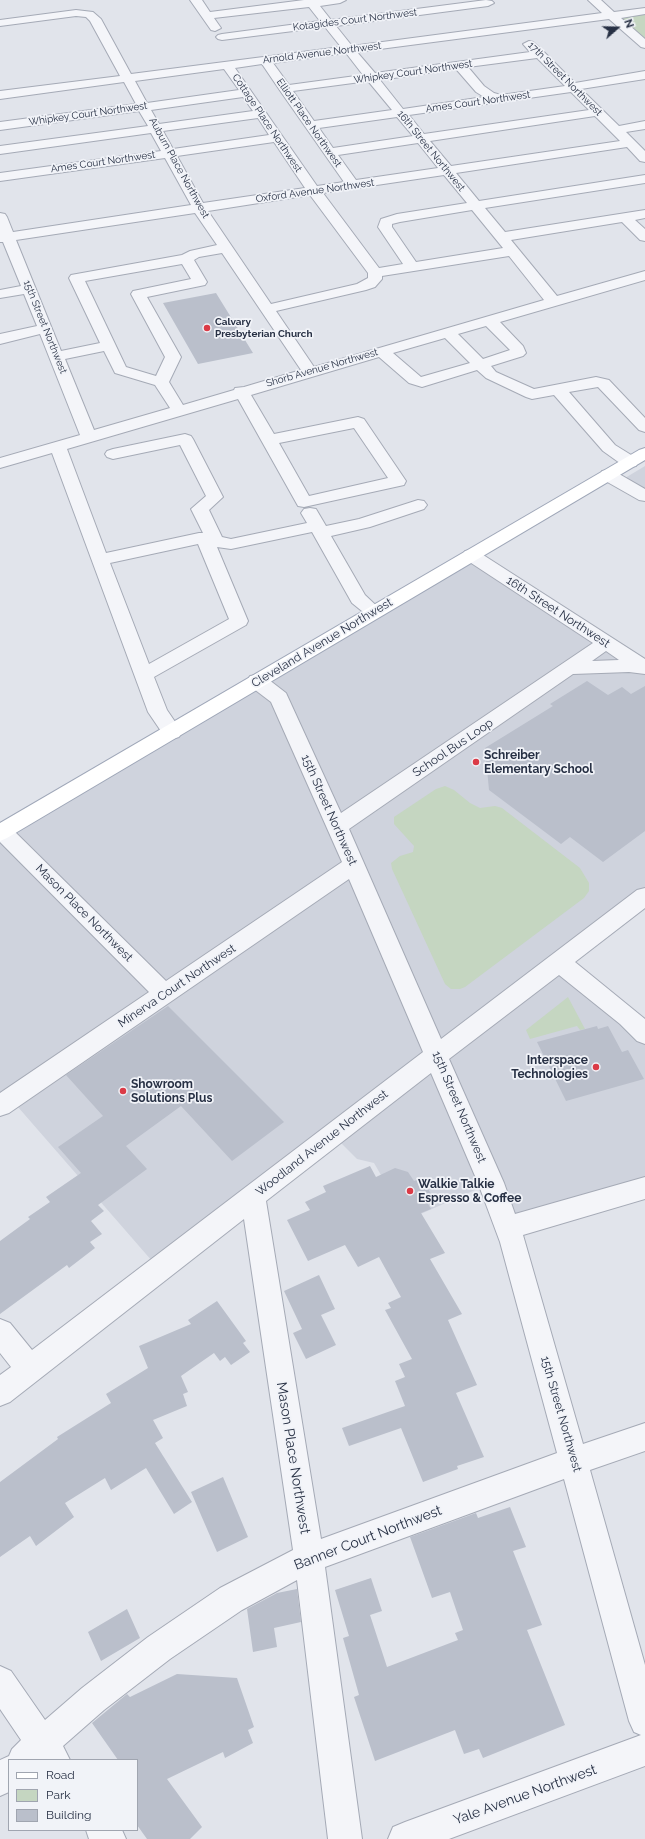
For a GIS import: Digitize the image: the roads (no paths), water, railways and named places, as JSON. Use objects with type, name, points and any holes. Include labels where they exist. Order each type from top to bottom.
[{"type":"main road","name":"Cleveland Avenue Northwest","points":[[1,832],[645,453]]},
{"type":"street","name":"Cottage Place Northwest","points":[[196,0],[231,50],[233,64],[247,93],[314,191],[375,276]]},
{"type":"street","points":[[207,16],[310,2],[340,0]]},
{"type":"street","points":[[594,0],[645,45]]},
{"type":"street","name":"17th Street Northwest","points":[[487,1],[645,158]]},
{"type":"street","name":"Kotagides Court Northwest","points":[[222,37],[487,1]]},
{"type":"street","name":"16th Street Northwest","points":[[310,2],[553,301]]},
{"type":"street","points":[[7,10],[27,18]]},
{"type":"street","name":"Arnold Avenue Northwest","points":[[0,95],[645,11]]},
{"type":"street","name":"Auburn Place Northwest","points":[[27,18],[76,13],[91,15],[96,19],[170,152],[199,208],[310,372]]},
{"type":"street","points":[[0,23],[27,18]]},
{"type":"street","name":"Whipkey Court Northwest","points":[[285,89],[540,54]]},
{"type":"street","name":"Elliott Place Northwest","points":[[265,60],[353,185]]},
{"type":"street","points":[[459,65],[480,89],[490,96],[501,99]]},
{"type":"street","name":"Ames Court Northwest","points":[[311,125],[501,99],[645,75]]},
{"type":"street","name":"Whipkey Court Northwest","points":[[0,126],[247,93]]},
{"type":"street","points":[[330,152],[598,112]]},
{"type":"street","points":[[0,150],[261,114]]},
{"type":"street","points":[[616,130],[645,125]]},
{"type":"street","name":"Ames Court Northwest","points":[[0,177],[278,138]]},
{"type":"street","name":"Oxford Avenue Northwest","points":[[4,237],[630,143]]},
{"type":"street","points":[[412,267],[385,227],[386,222],[397,218],[645,179]]},
{"type":"street","points":[[501,237],[645,214]]},
{"type":"street","name":"15th Street Northwest","points":[[0,217],[4,237],[29,289],[89,438]]},
{"type":"street","points":[[625,217],[645,237]]},
{"type":"street","points":[[179,410],[162,382],[120,370],[76,278],[186,259],[195,254],[226,248]]},
{"type":"street","points":[[267,309],[361,287],[370,284],[375,276],[412,267],[512,250]]},
{"type":"street","points":[[162,382],[173,357],[138,294],[200,282],[186,259]]},
{"type":"street","name":"Shorb Avenue Northwest","points":[[0,463],[89,438],[241,391],[645,274]]},
{"type":"street","points":[[0,294],[29,289]]},
{"type":"street","points":[[381,351],[414,380],[422,382],[518,353],[518,349],[489,320]]},
{"type":"street","points":[[0,339],[44,329]]},
{"type":"street","points":[[447,332],[491,376],[532,394],[596,382],[603,383],[645,427]]},
{"type":"street","points":[[57,356],[108,346]]},
{"type":"street","points":[[558,389],[609,448],[630,462]]},
{"type":"street","points":[[241,391],[358,599],[374,612]]},
{"type":"street","points":[[268,440],[358,422],[398,481],[306,506]]},
{"type":"street","points":[[113,454],[185,439],[215,497],[200,509],[240,621],[144,675]]},
{"type":"street","points":[[58,447],[158,712],[172,732]]},
{"type":"street","points":[[608,475],[645,496]]},
{"type":"street","points":[[100,560],[199,538],[230,544],[364,523],[418,505]]},
{"type":"street","name":"16th Street Northwest","points":[[471,555],[605,643],[645,667]]},
{"type":"street","name":"School Bus Loop","points":[[337,826],[605,643]]},
{"type":"street","points":[[569,668],[629,666],[645,667]]},
{"type":"street","name":"15th Street Northwest","points":[[257,681],[279,698],[337,826],[436,1055],[491,1183],[508,1228],[574,1461],[645,1721]]},
{"type":"street","name":"Mason Place Northwest","points":[[1,832],[165,994]]},
{"type":"street","name":"Minerva Court Northwest","points":[[0,1106],[353,865]]},
{"type":"street","name":"Woodland Avenue Northwest","points":[[0,1392],[436,1055],[560,963],[645,896]]},
{"type":"street","points":[[560,963],[628,1017],[645,1034]]},
{"type":"street","points":[[508,1228],[645,1188]]},
{"type":"street","name":"Mason Place Northwest","points":[[253,1196],[309,1558],[345,1839]]},
{"type":"street","points":[[0,1332],[30,1370]]},
{"type":"street","name":"Banner Court Northwest","points":[[39,1754],[93,1699],[158,1648],[231,1599],[309,1558],[574,1461],[645,1438]]},
{"type":"street","points":[[0,1682],[39,1754]]},
{"type":"street","name":"Yale Avenue Northwest","points":[[405,1839],[645,1750]]},
{"type":"street","points":[[0,1780],[8,1773]]},
{"type":"street","points":[[103,1831],[109,1839]]},
{"type":"place","name":"Calvary Presbyterian Church","points":[[207,328]]},
{"type":"place","name":"Schreiber Elementary School","points":[[476,762]]},
{"type":"place","name":"Interspace Technologies","points":[[596,1067]]},
{"type":"place","name":"Showroom Solutions Plus","points":[[123,1091]]},
{"type":"place","name":"Walkie Talkie Espresso & Coffee","points":[[410,1191]]}]
